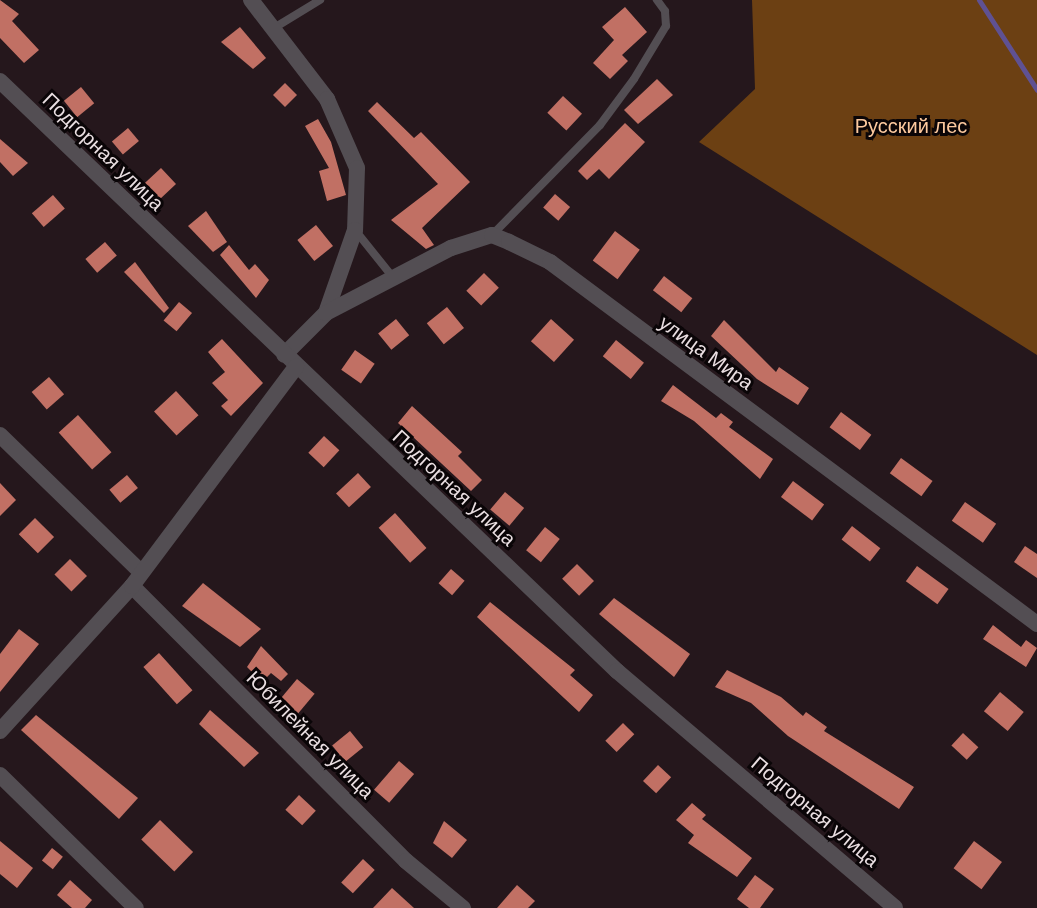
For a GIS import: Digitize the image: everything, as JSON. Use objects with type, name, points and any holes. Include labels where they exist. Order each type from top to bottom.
[{"type":"street","points":[[0,731],[132,586],[140,571],[326,313],[355,230],[357,168],[344,131],[274,28],[251,0]]},
{"type":"street","name":"Подгорная улица","points":[[0,81],[290,361],[617,671],[895,908]]},
{"type":"street","points":[[326,313],[391,275],[492,236]]},
{"type":"street","name":"улица Мира","points":[[492,236],[550,262],[1037,624]]},
{"type":"street","points":[[0,435],[140,571]]},
{"type":"street","name":"Юбилейная улица","points":[[132,586],[406,861],[463,908]]},
{"type":"street","points":[[0,776],[136,908]]},
{"type":"lane","points":[[274,28],[320,0]]},
{"type":"lane","points":[[492,236],[600,125],[633,79],[666,26],[665,11],[657,0]]},
{"type":"lane","points":[[355,230],[391,275]]},
{"type":"green space","name":"Русский лес","points":[[752,0],[1037,0],[1037,355],[699,142],[755,89]]},
{"type":"building","points":[[0,0],[19,14],[12,21],[39,50],[24,63],[0,38]]},
{"type":"building","points":[[625,7],[647,32],[622,55],[628,61],[610,79],[593,63],[614,40],[602,27]]},
{"type":"building","points":[[240,27],[266,58],[253,69],[221,42]]},
{"type":"building","points":[[657,79],[673,95],[638,124],[624,110]]},
{"type":"building","points":[[285,83],[297,95],[285,107],[273,95]]},
{"type":"building","points":[[81,87],[94,103],[77,117],[64,101]]},
{"type":"building","points":[[563,96],[582,114],[566,131],[547,113]]},
{"type":"building","points":[[377,102],[414,138],[421,132],[470,182],[422,228],[434,245],[426,249],[391,220],[438,184],[368,111]]},
{"type":"building","points":[[318,119],[331,142],[346,195],[327,201],[319,171],[329,168],[305,126]]},
{"type":"building","points":[[625,123],[645,142],[609,179],[599,169],[587,180],[578,171]]},
{"type":"building","points":[[128,128],[139,141],[123,155],[112,141]]},
{"type":"building","points":[[0,139],[28,163],[13,176],[0,162]]},
{"type":"building","points":[[161,168],[176,184],[158,201],[143,185]]},
{"type":"building","points":[[555,194],[570,207],[558,221],[543,208]]},
{"type":"building","points":[[53,195],[65,209],[44,227],[32,213]]},
{"type":"building","points":[[206,211],[227,242],[213,252],[188,226]]},
{"type":"building","points":[[316,225],[333,246],[314,261],[297,240]]},
{"type":"building","points":[[615,231],[640,250],[617,279],[593,261]]},
{"type":"building","points":[[105,242],[117,256],[97,273],[85,259]]},
{"type":"building","points":[[229,245],[249,270],[255,264],[269,280],[256,298],[220,255]]},
{"type":"building","points":[[135,262],[169,308],[164,313],[124,272]]},
{"type":"building","points":[[484,273],[499,288],[481,306],[466,291]]},
{"type":"building","points":[[664,276],[692,298],[681,312],[653,290]]},
{"type":"building","points":[[179,302],[192,313],[177,331],[164,320]]},
{"type":"building","points":[[447,307],[464,328],[444,344],[427,323]]},
{"type":"building","points":[[396,319],[409,335],[391,350],[378,333]]},
{"type":"building","points":[[551,319],[574,340],[554,362],[531,341]]},
{"type":"building","points":[[724,320],[776,372],[779,367],[809,388],[798,405],[757,379],[711,336]]},
{"type":"building","points":[[222,339],[263,383],[231,416],[221,406],[228,400],[212,383],[225,372],[208,352]]},
{"type":"building","points":[[616,340],[644,363],[631,379],[603,356]]},
{"type":"building","points":[[355,350],[375,364],[361,383],[341,370]]},
{"type":"building","points":[[49,377],[64,394],[47,409],[32,392]]},
{"type":"building","points":[[673,385],[716,418],[721,413],[733,422],[729,427],[773,459],[760,479],[694,421],[661,401]]},
{"type":"building","points":[[176,391],[199,415],[177,436],[154,411]]},
{"type":"building","points":[[412,406],[462,452],[458,456],[482,480],[471,491],[398,423]]},
{"type":"building","points":[[841,412],[871,435],[860,450],[830,427]]},
{"type":"building","points":[[78,415],[111,452],[92,470],[59,432]]},
{"type":"building","points":[[324,436],[339,450],[324,467],[308,453]]},
{"type":"building","points":[[901,458],[933,481],[921,496],[890,473]]},
{"type":"building","points":[[358,473],[371,487],[349,507],[336,493]]},
{"type":"building","points":[[127,475],[138,488],[120,503],[109,490]]},
{"type":"building","points":[[793,481],[824,504],[812,520],[781,497]]},
{"type":"building","points":[[0,483],[16,500],[0,516]]},
{"type":"building","points":[[505,492],[524,508],[509,526],[490,510]]},
{"type":"building","points":[[965,502],[996,524],[983,543],[952,521]]},
{"type":"building","points":[[395,513],[426,548],[410,563],[379,528]]},
{"type":"building","points":[[35,518],[54,537],[38,553],[19,534]]},
{"type":"building","points":[[852,526],[880,548],[870,562],[842,539]]},
{"type":"building","points":[[545,527],[560,539],[541,562],[526,550]]},
{"type":"building","points":[[1025,546],[1037,554],[1037,578],[1014,562]]},
{"type":"building","points":[[70,559],[87,576],[71,592],[54,575]]},
{"type":"building","points":[[577,564],[594,581],[579,596],[562,579]]},
{"type":"building","points":[[917,566],[949,589],[937,604],[906,581]]},
{"type":"building","points":[[451,569],[465,581],[452,595],[439,583]]},
{"type":"building","points":[[203,583],[261,629],[240,647],[182,606]]},
{"type":"building","points":[[614,598],[690,654],[674,677],[599,614]]},
{"type":"building","points":[[490,602],[575,670],[570,675],[593,695],[579,712],[477,617]]},
{"type":"building","points":[[993,625],[1021,647],[1026,640],[1037,648],[1026,667],[983,639]]},
{"type":"building","points":[[19,629],[39,644],[0,692],[0,654]]},
{"type":"building","points":[[261,646],[288,674],[281,681],[271,673],[262,682],[247,667]]},
{"type":"building","points":[[159,653],[192,690],[177,704],[143,667]]},
{"type":"building","points":[[727,670],[781,697],[803,716],[806,712],[827,727],[824,731],[914,787],[899,809],[788,736],[751,703],[715,687]]},
{"type":"building","points":[[297,679],[315,694],[297,715],[279,700]]},
{"type":"building","points":[[1000,692],[1024,712],[1008,731],[984,711]]},
{"type":"building","points":[[210,710],[259,753],[244,767],[199,724]]},
{"type":"building","points":[[36,715],[138,798],[119,819],[21,730]]},
{"type":"building","points":[[623,723],[634,734],[617,752],[605,741]]},
{"type":"building","points":[[350,731],[363,747],[345,762],[332,745]]},
{"type":"building","points":[[963,733],[978,747],[967,760],[951,745]]},
{"type":"building","points":[[399,761],[414,774],[389,803],[374,790]]},
{"type":"building","points":[[658,765],[671,777],[656,793],[643,781]]},
{"type":"building","points":[[299,795],[316,811],[302,825],[285,810]]},
{"type":"building","points":[[692,803],[706,815],[702,819],[752,858],[737,877],[688,843],[694,835],[676,820]]},
{"type":"building","points":[[160,820],[193,852],[174,871],[141,839]]},
{"type":"building","points":[[444,821],[467,840],[452,858],[433,843]]},
{"type":"building","points":[[0,841],[33,868],[17,888],[0,874]]},
{"type":"building","points":[[974,841],[1002,862],[981,889],[954,868]]},
{"type":"building","points":[[52,848],[63,857],[53,869],[42,860]]},
{"type":"building","points":[[363,859],[375,870],[353,893],[341,882]]},
{"type":"building","points":[[755,875],[774,889],[760,908],[749,908],[737,899]]},
{"type":"building","points":[[70,880],[92,900],[85,908],[72,908],[57,895]]},
{"type":"building","points":[[517,885],[535,901],[528,908],[497,908]]},
{"type":"building","points":[[392,888],[414,908],[373,908]]},
{"type":"waterway","points":[[979,0],[1037,90]]}]
